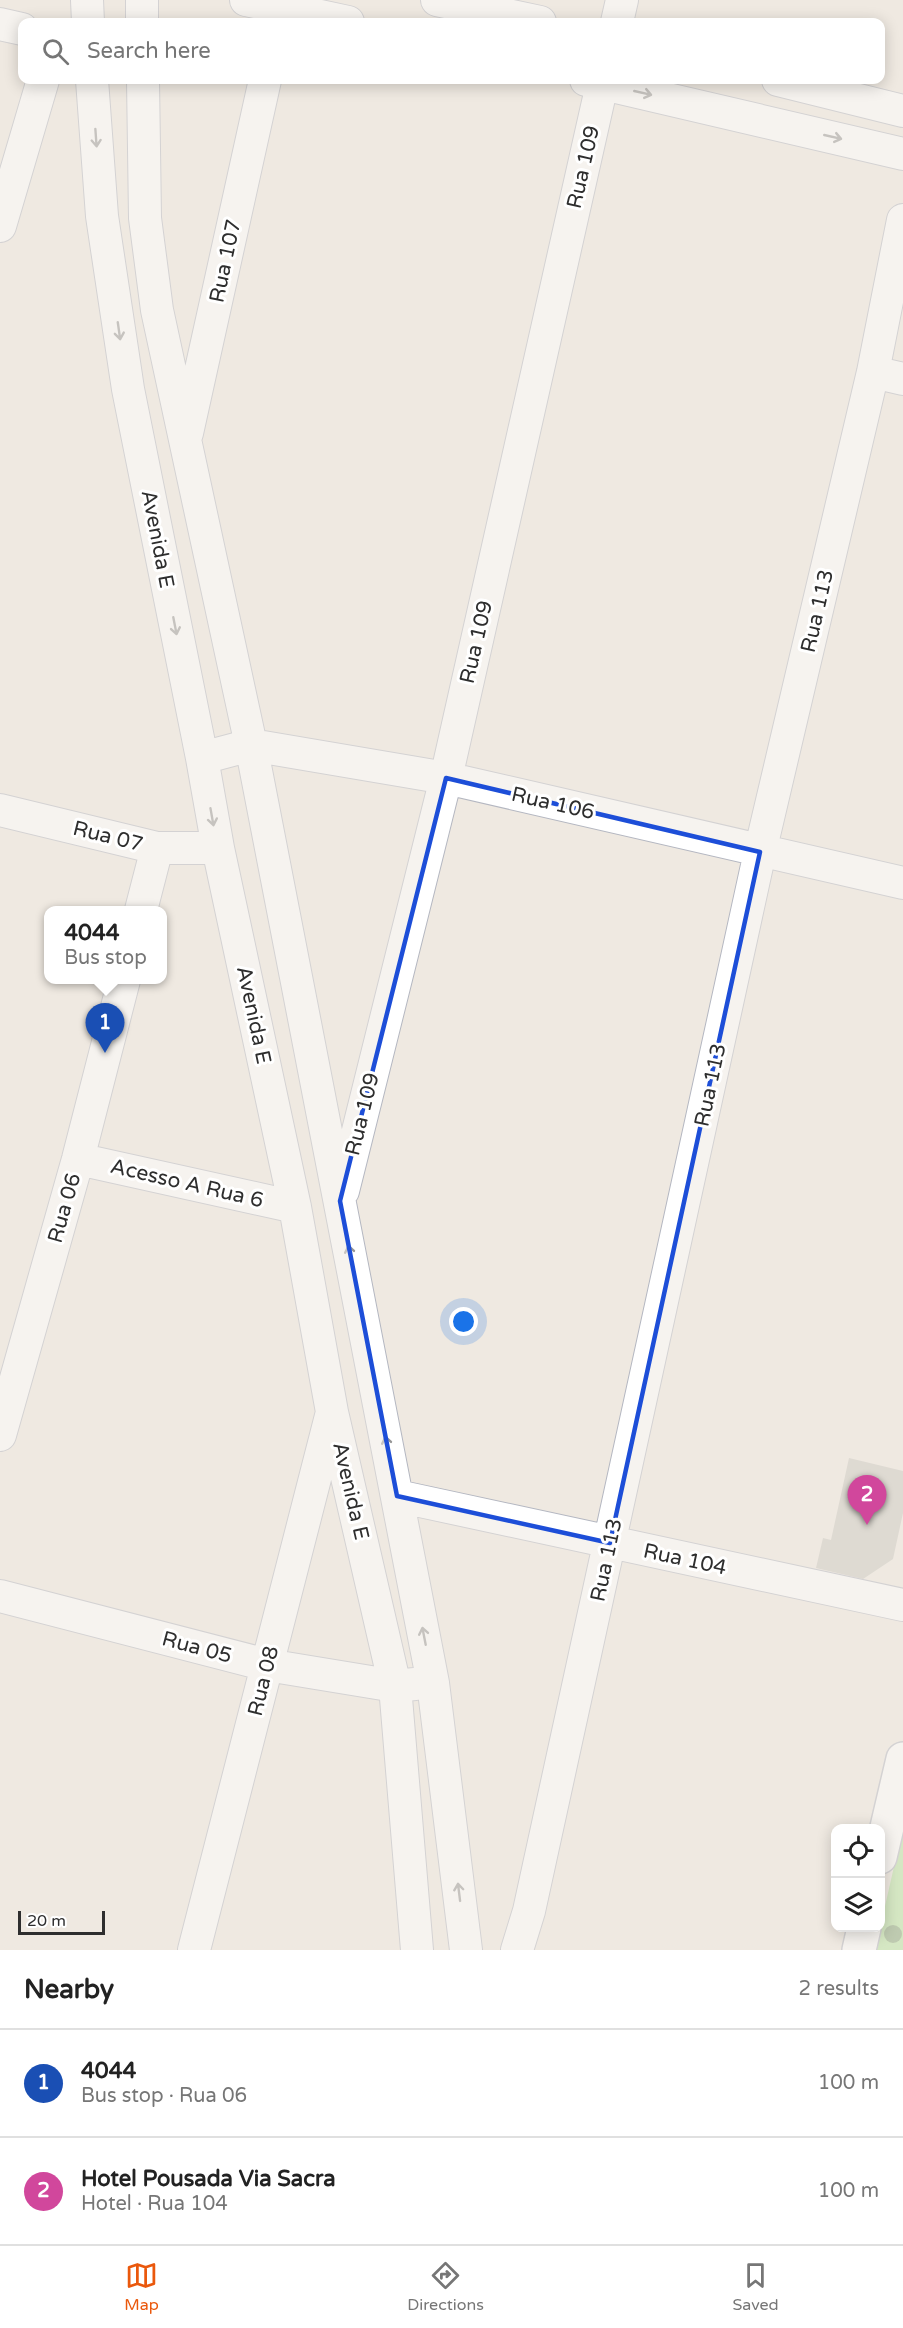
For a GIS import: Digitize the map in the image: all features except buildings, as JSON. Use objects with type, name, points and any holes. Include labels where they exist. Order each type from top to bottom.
[{"type":"street","points":[[87,0],[88,18]]},
{"type":"street","points":[[142,0],[142,18]]},
{"type":"street","points":[[246,0],[280,10],[325,18]]},
{"type":"street","points":[[437,0],[521,18]]},
{"type":"street","points":[[618,18],[622,0]]},
{"type":"street","points":[[0,24],[18,28]]},
{"type":"street","points":[[0,226],[42,84]]},
{"type":"street","name":"Avenida E","points":[[92,84],[102,216],[128,389],[218,848],[295,1207],[332,1412],[396,1686],[417,1950]]},
{"type":"street","name":"Avenida E","points":[[143,84],[145,218],[157,310],[251,745],[433,1683],[466,1950]]},
{"type":"street","name":"Rua 107","points":[[185,443],[264,84]]},
{"type":"street","name":"Rua 109","points":[[340,1201],[446,778],[596,84]]},
{"type":"street","points":[[610,84],[903,153]]},
{"type":"street","points":[[794,84],[903,111]]},
{"type":"street","name":"Rua 113","points":[[518,1950],[530,1911],[760,852],[873,372],[903,220]]},
{"type":"street","points":[[873,372],[903,379]]},
{"type":"street","name":"Rua 106","points":[[202,758],[251,745],[446,778],[760,852],[903,883]]},
{"type":"street","name":"Rua 07","points":[[0,810],[157,848],[218,848]]},
{"type":"street","points":[[142,906],[157,848]]},
{"type":"street","name":"Rua 06","points":[[0,1435],[78,1159],[122,984]]},
{"type":"street","name":"Acesso A Rua 6","points":[[78,1159],[295,1207]]},
{"type":"street","name":"Rua 08","points":[[195,1950],[332,1412]]},
{"type":"street","name":"Rua 104","points":[[397,1496],[903,1605]]},
{"type":"street","name":"Rua 05","points":[[0,1596],[267,1665],[396,1686],[433,1683]]},
{"type":"street","points":[[885,1836],[903,1759]]},
{"type":"street","points":[[859,1950],[863,1932]]},
{"type":"highlighted area","points":[[446,778],[760,852],[610,1543],[397,1496],[340,1201]]},
{"type":"green space","points":[[903,1827],[903,1950],[875,1950],[879,1932],[885,1932],[885,1906]]},
{"type":"place","name":"4044","points":[[105,1053]]},
{"type":"place","name":"Hotel Pousada Via Sacra","points":[[867,1525]]}]
